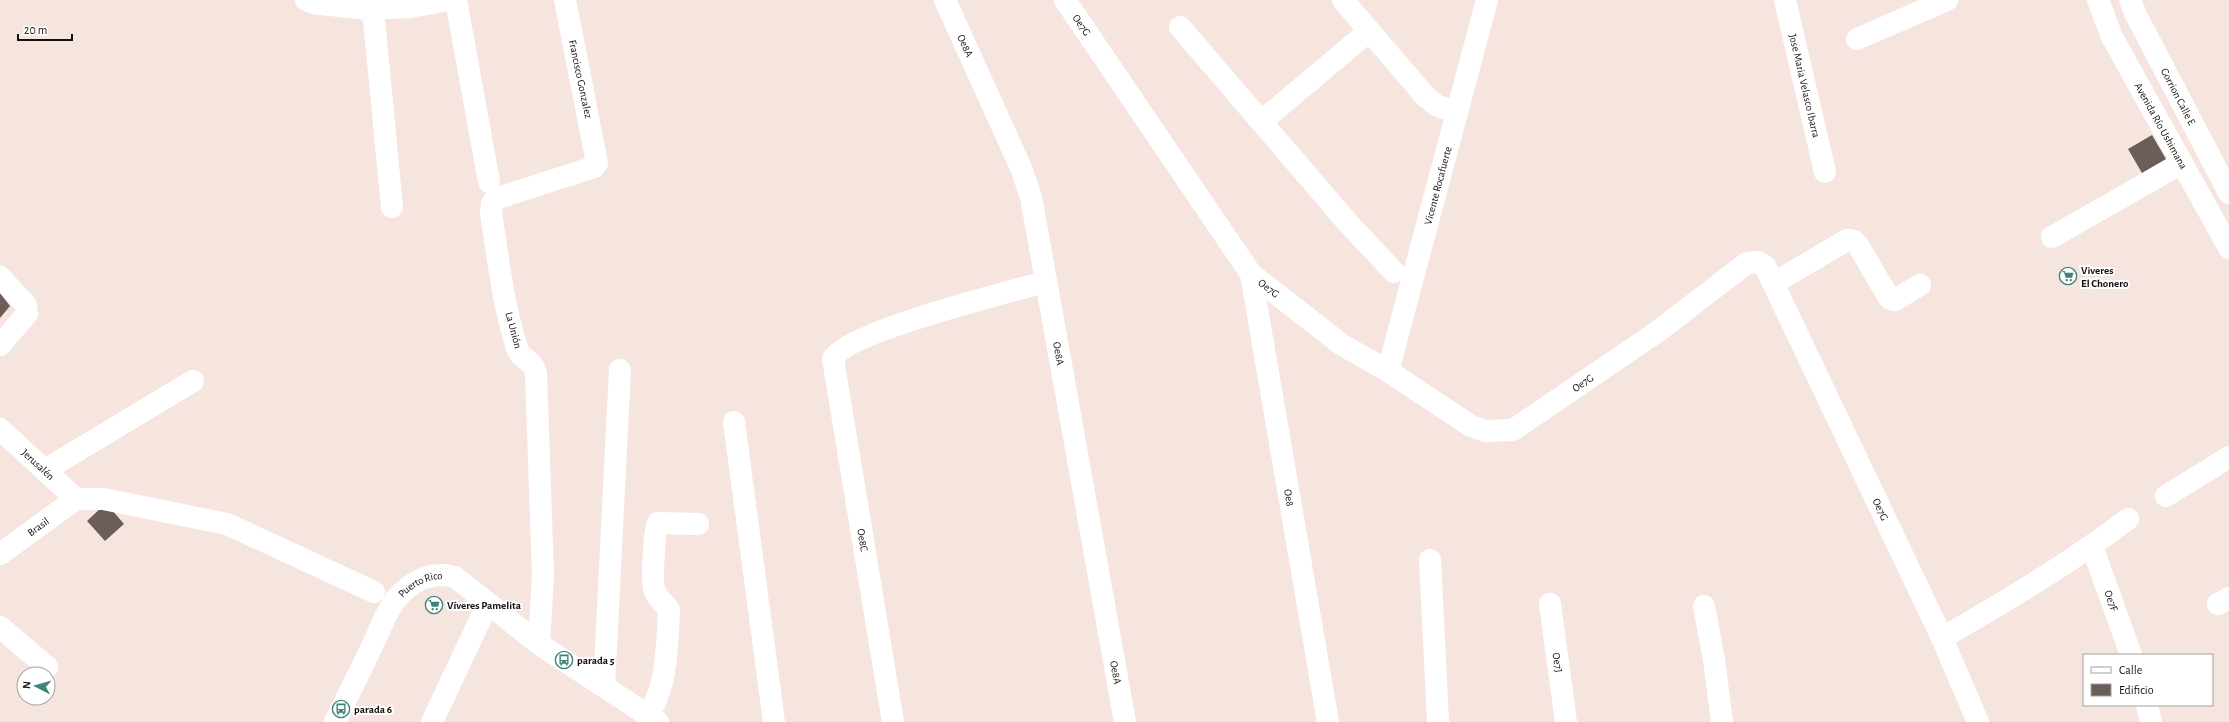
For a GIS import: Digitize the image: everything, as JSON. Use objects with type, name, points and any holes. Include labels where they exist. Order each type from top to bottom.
[{"type":"street","points":[[306,0],[313,3],[373,9],[410,8],[450,0]]},
{"type":"street","points":[[456,0],[489,182]]},
{"type":"street","name":"Francisco Gonzalez","points":[[565,0],[597,157]]},
{"type":"street","name":"Oe8A","points":[[945,0],[1028,186],[1125,722]]},
{"type":"street","name":"Oe7G","points":[[1065,0],[1251,274],[1342,345],[1388,371],[1471,426],[1485,431],[1513,430],[1657,332],[1747,264],[1758,262],[1765,266],[1942,638],[1978,722]]},
{"type":"street","points":[[1343,0],[1368,32],[1425,96],[1436,104],[1457,113]]},
{"type":"street","name":"Vicente Rocafuerte","points":[[1388,371],[1487,0]]},
{"type":"street","name":"Jose Maria Velasco Ibarra","points":[[1785,0],[1825,172]]},
{"type":"street","points":[[1857,39],[1947,0]]},
{"type":"street","name":"Avenida Río Ushimana","points":[[2098,0],[2112,37],[2229,248]]},
{"type":"street","name":"Gorrion Calle E","points":[[2130,0],[2136,15],[2229,193]]},
{"type":"street","points":[[373,9],[392,207]]},
{"type":"street","points":[[1180,28],[1348,223],[1394,272]]},
{"type":"street","points":[[1261,122],[1368,32]]},
{"type":"street","name":"La Unión","points":[[539,644],[543,574],[536,374],[535,366],[517,350],[505,297],[491,213],[492,203],[495,199],[594,167],[597,163],[597,157]]},
{"type":"street","points":[[2052,237],[2182,163]]},
{"type":"street","points":[[1774,283],[1847,240],[1858,245],[1889,298],[1895,300],[1920,285]]},
{"type":"street","name":"Oe8","points":[[1251,274],[1328,722]]},
{"type":"street","points":[[0,278],[26,305],[27,314],[0,344]]},
{"type":"street","name":"Oe8C","points":[[893,722],[833,359],[837,353],[874,334],[915,319],[969,301],[1045,282]]},
{"type":"street","points":[[604,686],[620,370]]},
{"type":"street","points":[[45,470],[193,381]]},
{"type":"street","points":[[734,422],[774,722]]},
{"type":"street","name":"Jerusalén","points":[[0,429],[76,500]]},
{"type":"street","points":[[2166,496],[2229,457]]},
{"type":"street","points":[[76,500],[103,499],[227,524],[374,592]]},
{"type":"street","name":"Brasil","points":[[0,554],[76,500]]},
{"type":"street","points":[[1942,638],[2022,592],[2092,546],[2128,519]]},
{"type":"street","points":[[652,718],[667,648],[669,610],[658,598],[654,590],[654,547],[656,528],[658,523],[665,522],[698,524]]},
{"type":"street","name":"Oe7F","points":[[2092,546],[2131,654]]},
{"type":"street","points":[[1430,560],[1438,722]]},
{"type":"street","name":"Puerto Rico","points":[[335,722],[385,618],[397,597],[414,583],[432,575],[444,574],[455,577],[539,644],[652,718]]},
{"type":"street","points":[[432,722],[488,603]]},
{"type":"street","name":"Oe7J","points":[[1550,604],[1566,722]]},
{"type":"street","points":[[1704,606],[1714,660],[1722,722]]},
{"type":"street","points":[[0,627],[46,666]]},
{"type":"street","points":[[2147,706],[2151,722]]},
{"type":"building","points":[[2152,135],[2166,159],[2142,173],[2128,149]]},
{"type":"building","points":[[0,293],[10,306],[0,318]]},
{"type":"building","points":[[106,503],[124,524],[105,541],[87,521]]},
{"type":"place","name":"Viveres El Chonero","points":[[2068,276]]},
{"type":"place","name":"Víveres Pamelita","points":[[434,605]]},
{"type":"place","name":"parada 5","points":[[564,660]]},
{"type":"place","name":"parada 6","points":[[341,709]]}]
